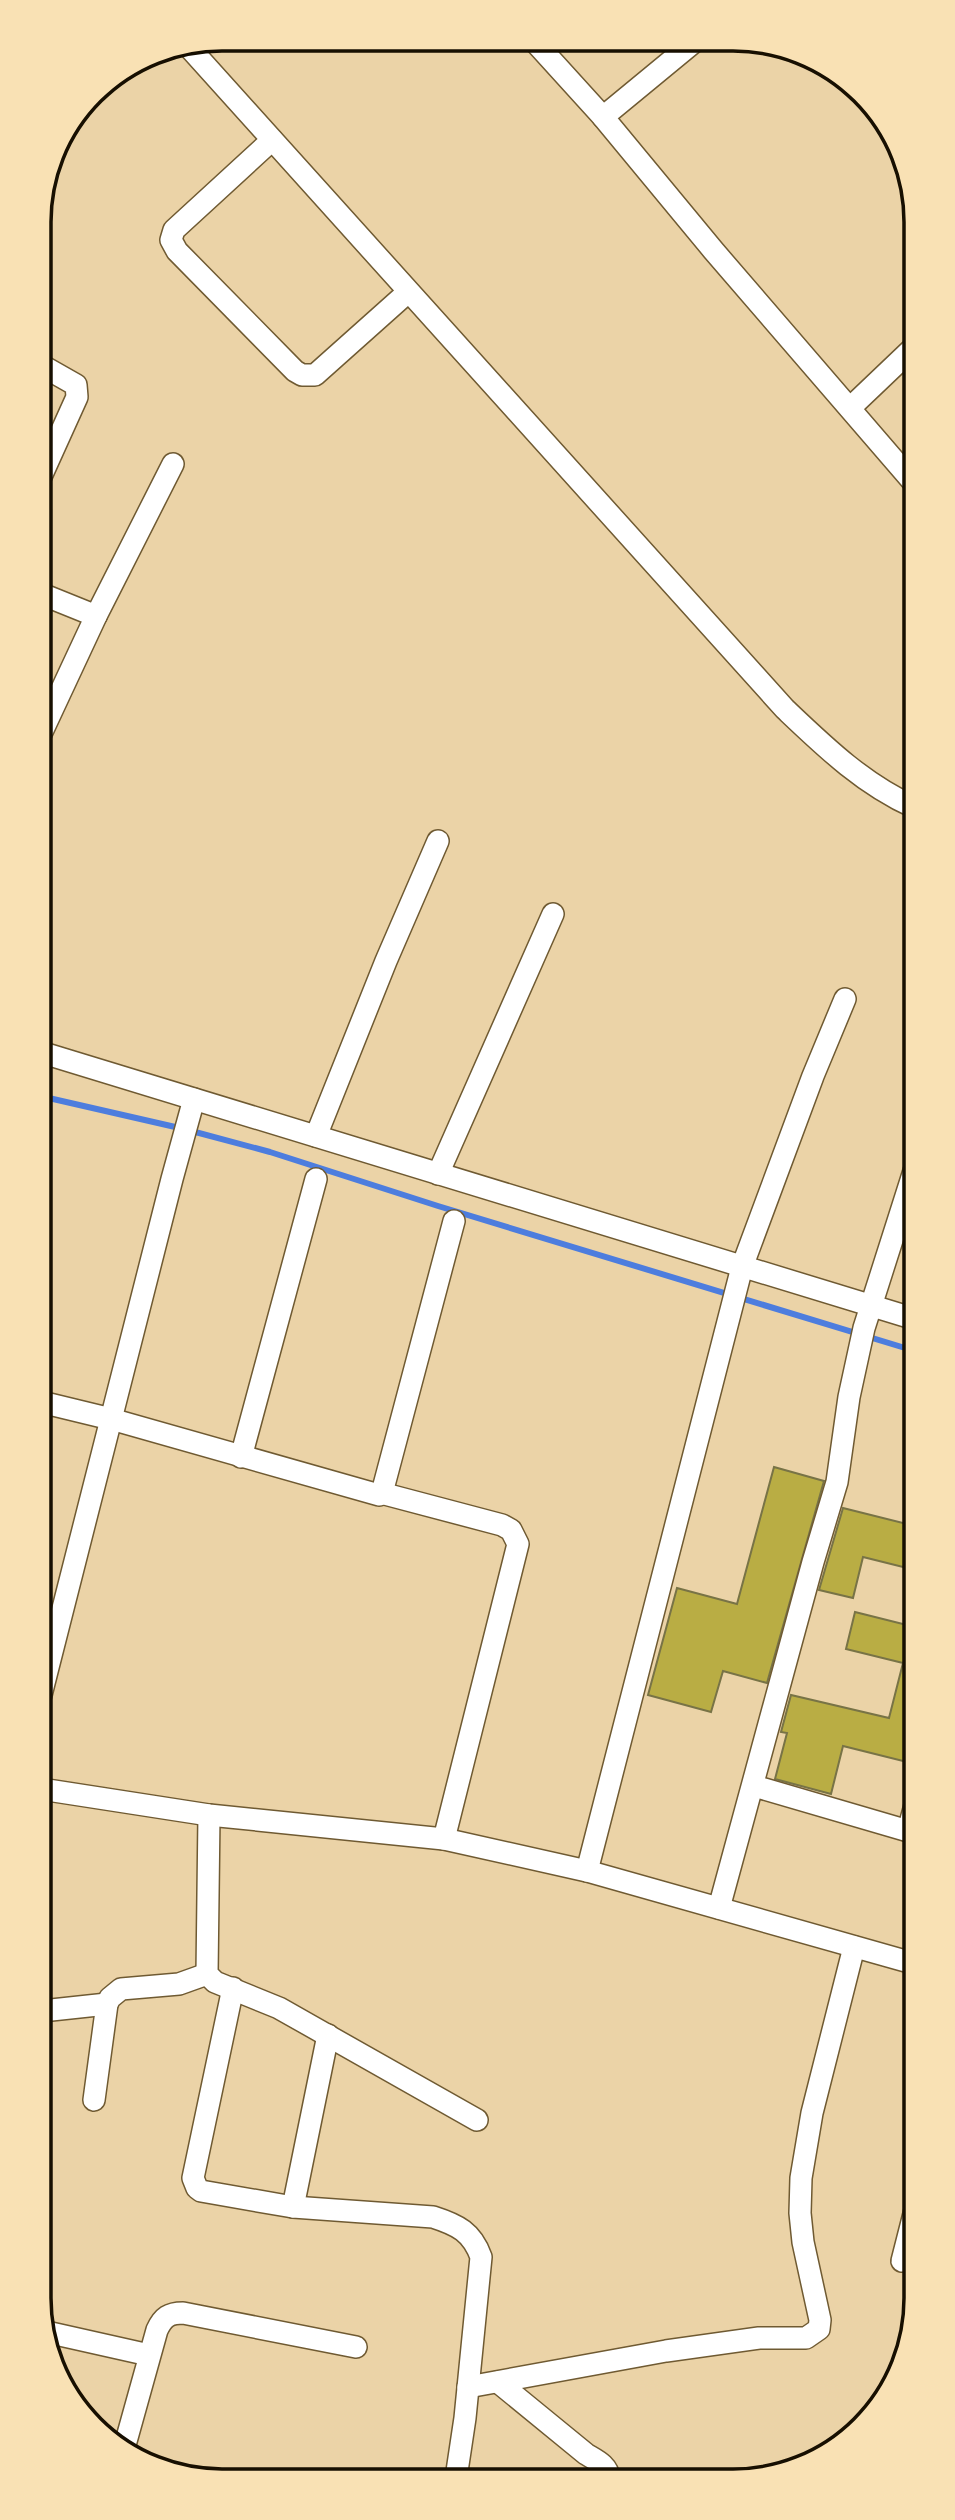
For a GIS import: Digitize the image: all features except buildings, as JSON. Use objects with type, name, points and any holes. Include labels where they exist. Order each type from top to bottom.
[{"type":"street","points":[[543,51],[603,117],[713,250],[904,471]]},
{"type":"street","points":[[603,117],[683,51]]},
{"type":"street","points":[[194,53],[785,709],[864,780],[904,802]]},
{"type":"street","points":[[272,140],[174,230],[171,240],[177,251],[302,376],[315,375],[408,292]]},
{"type":"street","points":[[850,408],[904,357]]},
{"type":"street","points":[[51,370],[76,385],[77,397],[51,454]]},
{"type":"street","points":[[51,712],[96,616],[173,464]]},
{"type":"street","points":[[51,598],[96,616]]},
{"type":"street","points":[[316,1136],[386,961],[438,841]]},
{"type":"street","points":[[438,1174],[553,914]]},
{"type":"street","points":[[587,1871],[738,1283],[813,1076],[845,999]]},
{"type":"street","points":[[51,1056],[192,1106],[316,1136],[438,1174],[738,1283],[871,1306],[904,1316]]},
{"type":"street","points":[[51,1652],[192,1106]]},
{"type":"street","points":[[241,1457],[316,1180]]},
{"type":"street","points":[[719,1908],[837,1482],[849,1397],[864,1328],[904,1202]]},
{"type":"street","points":[[381,1493],[454,1221]]},
{"type":"street","points":[[51,1404],[111,1419],[373,1495],[381,1493],[502,1525],[511,1530],[518,1544],[444,1839]]},
{"type":"street","points":[[754,1786],[904,1830]]},
{"type":"street","points":[[51,1791],[209,1815],[444,1839],[587,1871],[904,1961]]},
{"type":"street","points":[[209,1815],[207,1974],[215,1982],[233,1987],[279,2008],[477,2120]]},
{"type":"street","points":[[468,2387],[666,2351],[759,2338],[806,2338],[819,2329],[820,2320],[803,2242],[801,2178],[812,2113],[854,1947]]},
{"type":"street","points":[[94,2100],[107,2004],[114,1994],[121,1989],[179,1984],[207,1974]]},
{"type":"street","points":[[233,1987],[194,2183],[201,2191],[293,2207],[433,2217],[453,2223],[469,2234],[481,2257],[457,2469]]},
{"type":"street","points":[[51,2010],[107,2004]]},
{"type":"street","points":[[293,2207],[328,2035]]},
{"type":"street","points":[[902,2261],[904,2253]]},
{"type":"street","points":[[126,2440],[160,2323],[172,2313],[356,2347]]},
{"type":"street","points":[[55,2334],[149,2355]]},
{"type":"street","points":[[498,2382],[607,2469]]},
{"type":"waterway","points":[[51,1099],[270,1152],[904,1348]]}]
